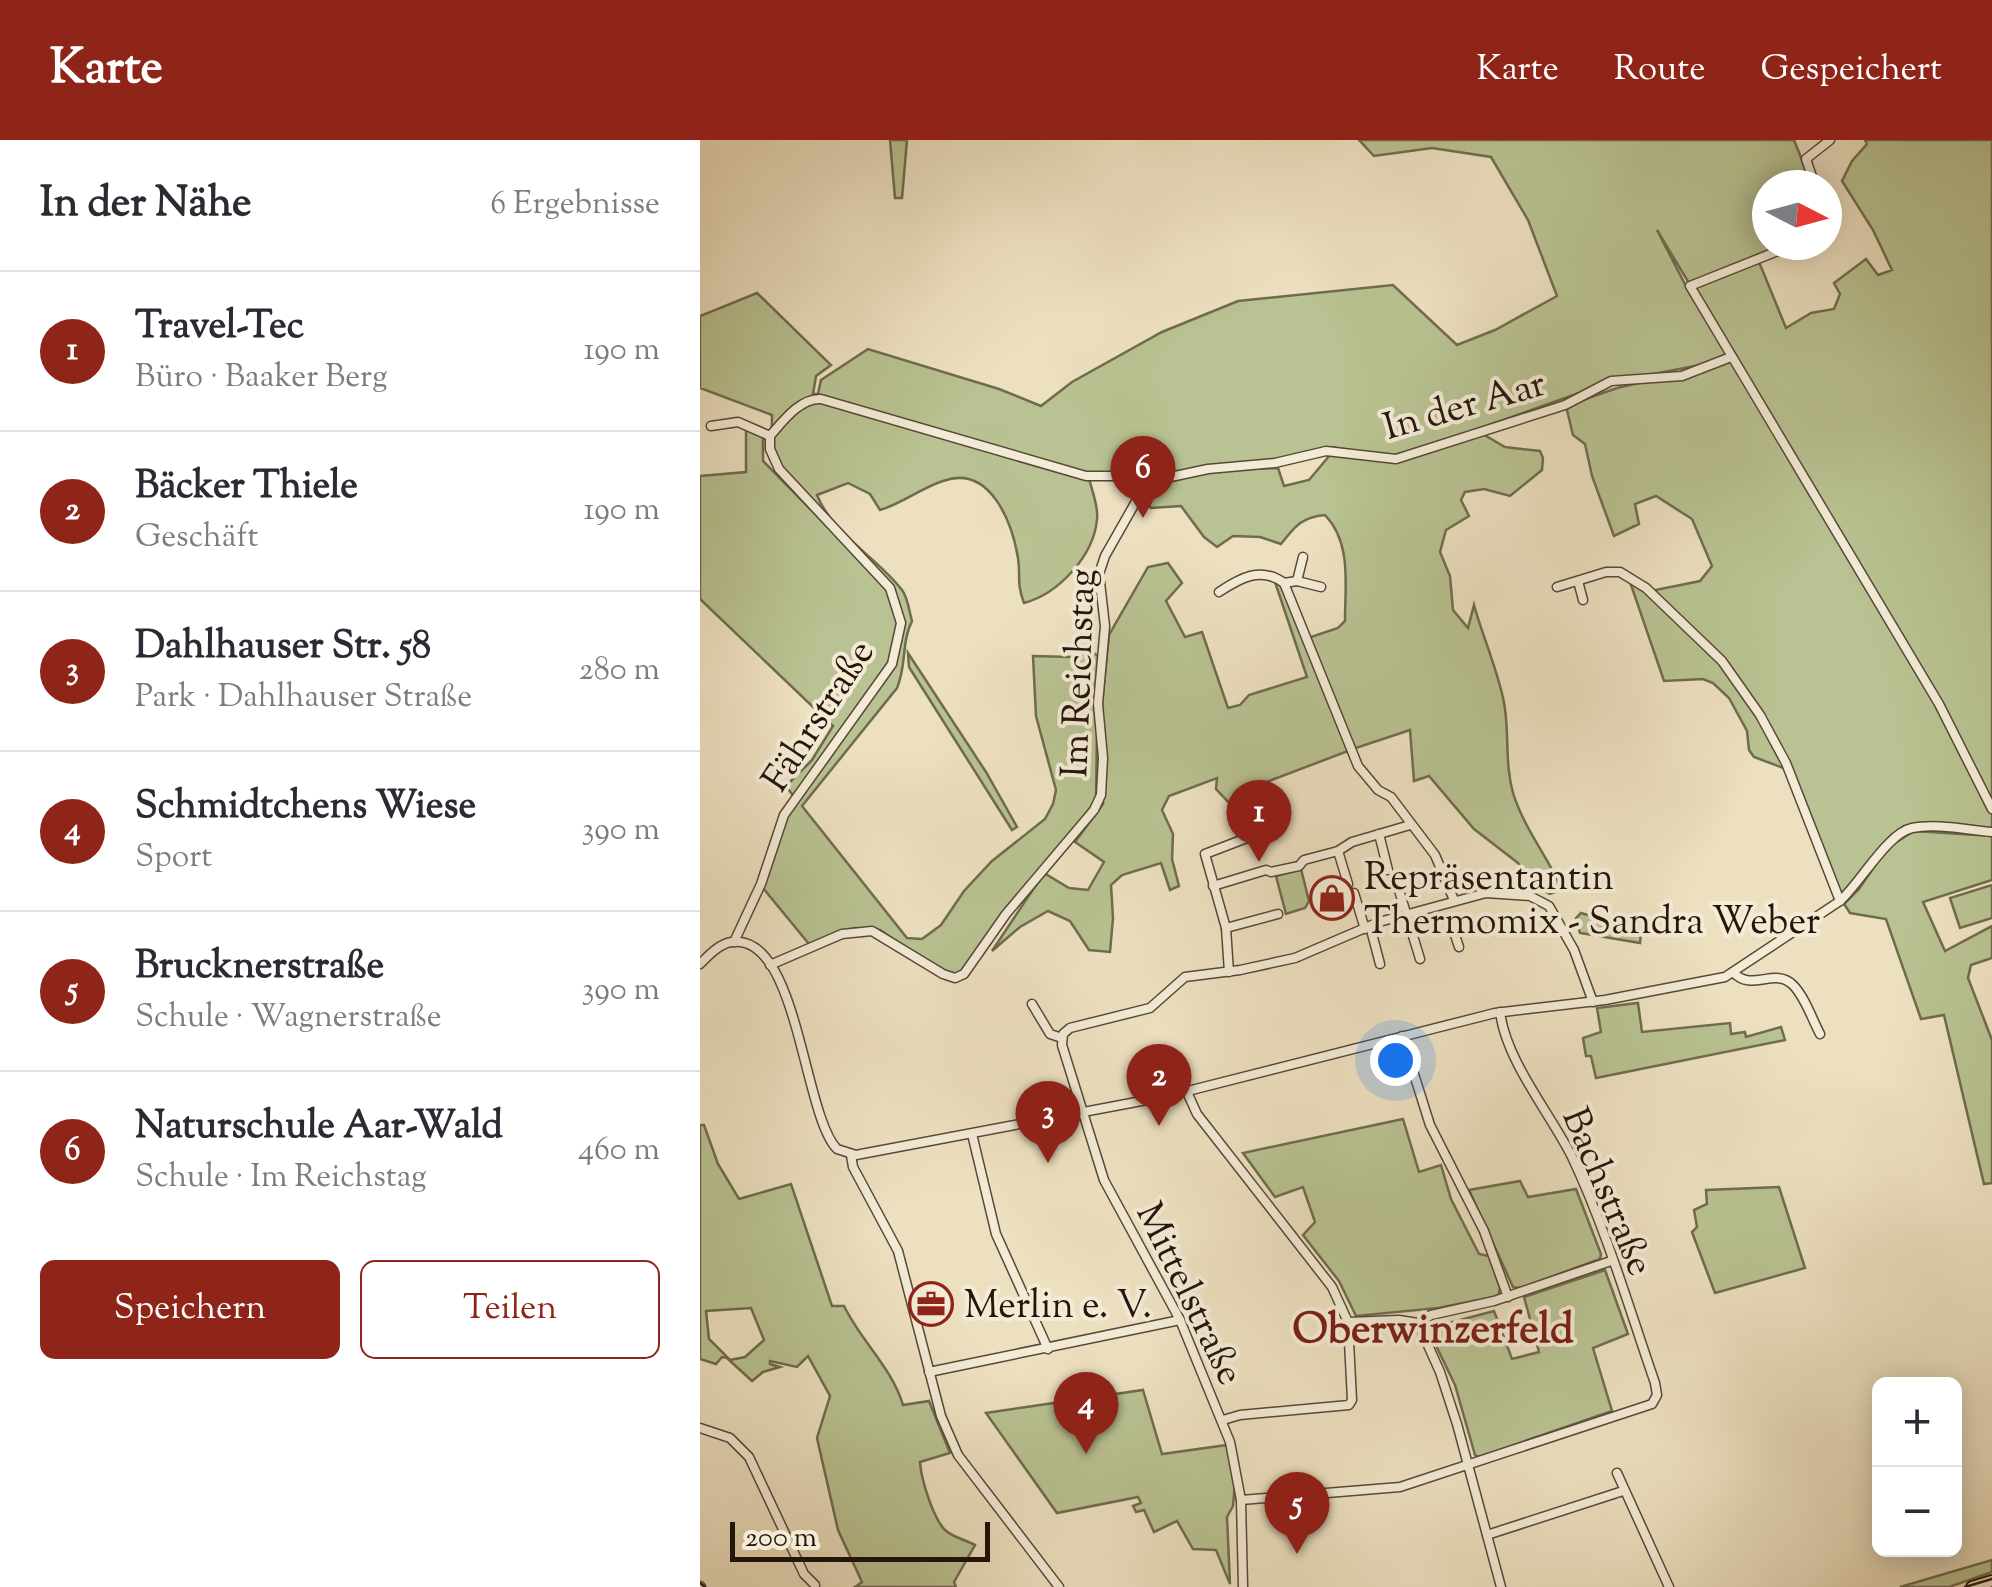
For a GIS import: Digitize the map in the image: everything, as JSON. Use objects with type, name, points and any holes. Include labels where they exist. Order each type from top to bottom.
[{"type":"street","points":[[1810,170],[1806,160],[1830,140]]},
{"type":"street","points":[[1755,260],[1690,286],[1949,720],[1992,809]]},
{"type":"street","name":"In der Aar","points":[[1147,482],[1275,463],[1326,450],[1396,459],[1566,405],[1611,381],[1682,376],[1731,357]]},
{"type":"street","points":[[711,426],[738,422],[770,436],[806,402],[821,400],[1086,476],[1134,476],[1147,482]]},
{"type":"street","name":"Fährstraße","points":[[734,942],[784,815],[892,664],[901,623],[890,588],[778,469],[770,449],[770,436]]},
{"type":"street","name":"Im Reichstag","points":[[770,965],[842,934],[872,931],[943,974],[955,978],[964,974],[1006,914],[1094,810],[1101,795],[1103,758],[1098,704],[1104,626],[1099,574],[1105,556],[1147,482]]},
{"type":"street","points":[[1293,606],[1304,557]]},
{"type":"street","points":[[1557,587],[1614,571],[1632,578],[1722,661],[1760,715],[1786,763],[1844,898]]},
{"type":"street","points":[[1219,592],[1242,576],[1253,574],[1276,577],[1284,583],[1358,766],[1378,790],[1391,797],[1441,864],[1454,900]]},
{"type":"street","points":[[1578,581],[1582,600]]},
{"type":"street","points":[[1284,583],[1321,587]]},
{"type":"street","points":[[1213,886],[1266,870],[1294,867],[1352,842],[1410,824]]},
{"type":"street","points":[[700,964],[724,944],[734,942],[746,944],[770,965],[789,1000],[823,1128],[836,1149],[851,1155],[1187,1092],[1500,1012],[1593,1002],[1734,973],[1844,898],[1886,847],[1910,828],[1992,832]]},
{"type":"street","points":[[1378,834],[1388,870]]},
{"type":"street","points":[[1229,972],[1226,928],[1205,854],[1252,836]]},
{"type":"street","points":[[1338,851],[1380,964]]},
{"type":"street","points":[[1396,877],[1420,958]]},
{"type":"street","points":[[1032,1004],[1050,1034],[1062,1038],[1070,1028],[1150,1008],[1185,977],[1295,958],[1406,913],[1454,900],[1505,893],[1530,896],[1547,904],[1574,950],[1593,1002]]},
{"type":"street","points":[[1226,928],[1278,914]]},
{"type":"street","points":[[1456,919],[1452,926],[1459,947]]},
{"type":"street","points":[[1734,973],[1748,982],[1778,978],[1792,984],[1820,1034]]},
{"type":"street","name":"Bachstraße","points":[[1468,1466],[1646,1408],[1657,1395],[1570,1155],[1516,1059],[1500,1012]]},
{"type":"street","points":[[1402,1036],[1430,1125],[1484,1231],[1508,1297]]},
{"type":"street","name":"Mittelstraße","points":[[1062,1038],[1107,1187],[1180,1320],[1223,1420],[1237,1465],[1244,1534],[1243,1587]]},
{"type":"street","points":[[1187,1092],[1197,1114],[1328,1282],[1348,1322],[1352,1400],[1349,1405],[1223,1420]]},
{"type":"street","points":[[972,1134],[998,1238],[1048,1349]]},
{"type":"street","points":[[851,1155],[852,1167],[898,1251],[940,1416],[958,1455],[1058,1587]]},
{"type":"street","points":[[1348,1322],[1400,1320],[1418,1324],[1432,1315],[1508,1297],[1611,1261]]},
{"type":"street","points":[[929,1372],[1180,1320]]},
{"type":"street","points":[[1418,1324],[1442,1378],[1500,1587]]},
{"type":"street","points":[[700,1428],[730,1438],[749,1458],[804,1574],[815,1585]]},
{"type":"street","points":[[1241,1500],[1389,1489],[1468,1466]]},
{"type":"street","points":[[1617,1474],[1669,1587]]},
{"type":"street","points":[[1487,1535],[1623,1491]]},
{"type":"street","points":[[1972,1587],[1992,1581]]},
{"type":"green space","points":[[890,140],[907,140],[902,198],[895,198]]},
{"type":"green space","points":[[1359,140],[1794,140],[1806,170],[1752,170],[1752,260],[1758,260],[1786,328],[1811,313],[1834,309],[1840,294],[1834,283],[1866,259],[1878,275],[1892,270],[1873,230],[1842,181],[1867,144],[1865,140],[1992,140],[1992,828],[1910,827],[1842,897],[1786,769],[1754,757],[1749,750],[1747,731],[1729,698],[1703,679],[1664,681],[1630,582],[1646,592],[1700,581],[1712,566],[1692,519],[1656,496],[1635,504],[1639,524],[1614,536],[1585,444],[1573,435],[1566,406],[1617,388],[1730,362],[1734,358],[1657,230],[1690,294],[1731,359],[1607,383],[1396,458],[1332,447],[1280,462],[1156,477],[1088,473],[1097,514],[1089,546],[1061,582],[1024,603],[1018,558],[1004,513],[986,488],[974,481],[943,481],[880,510],[870,494],[848,483],[817,495],[844,534],[902,590],[912,621],[897,688],[802,806],[907,938],[922,939],[941,925],[964,891],[992,861],[1045,819],[1053,804],[1056,790],[1036,716],[1033,656],[1098,656],[1096,800],[956,982],[880,930],[854,928],[809,944],[763,888],[790,806],[828,761],[893,664],[902,624],[891,587],[771,460],[772,415],[700,388],[700,316],[757,293],[831,365],[816,376],[813,394],[818,394],[821,380],[868,349],[999,389],[1041,406],[1072,382],[1162,332],[1238,301],[1393,285],[1457,345],[1495,330],[1557,296],[1528,220],[1491,157],[1432,148],[1374,156]]},
{"type":"green space","points":[[746,426],[763,432],[763,461],[889,589],[900,623],[890,664],[794,797],[786,786],[812,760],[833,726],[700,599],[700,476],[746,472]]},
{"type":"green space","points":[[1481,433],[1505,447],[1540,451],[1542,470],[1510,496],[1484,489],[1465,492],[1461,500],[1469,516],[1446,530],[1440,552],[1450,576],[1453,610],[1468,628],[1474,605],[1496,672],[1505,709],[1513,793],[1562,889],[1550,894],[1538,888],[1518,863],[1474,829],[1429,776],[1414,781],[1410,730],[1353,749],[1308,638],[1338,628],[1345,621],[1343,551],[1334,526],[1325,515],[1300,524],[1281,544],[1260,537],[1233,536],[1217,547],[1204,537],[1181,506],[1151,508],[1143,493],[1149,485],[1210,470],[1278,468],[1284,486],[1309,480],[1330,455],[1396,462]]},
{"type":"green space","points":[[1168,563],[1182,583],[1166,601],[1185,637],[1202,632],[1228,708],[1240,705],[1249,695],[1307,677],[1274,579],[1280,583],[1348,751],[1256,786],[1274,829],[1257,837],[1245,807],[1233,807],[1216,789],[1217,778],[1169,796],[1162,810],[1173,834],[1172,859],[1179,886],[1170,890],[1161,863],[1122,875],[1111,885],[1110,952],[1089,950],[1070,921],[1048,911],[1020,927],[992,951],[1044,873],[1069,888],[1088,890],[1104,862],[1075,842],[1103,804],[1102,704],[1109,635],[1148,567]]},
{"type":"green space","points":[[908,653],[1017,827],[1012,830],[909,667]]},
{"type":"green space","points":[[1914,831],[1992,836],[1992,880],[1923,902],[1945,951],[1992,926],[1992,958],[1971,965],[1968,978],[1992,1040],[1992,1183],[1984,1184],[1944,1015],[1921,1019],[1886,919],[1850,913],[1844,904],[1887,848]]},
{"type":"green space","points":[[1301,869],[1309,901],[1305,908],[1286,914],[1276,876]]},
{"type":"green space","points":[[1992,885],[1992,918],[1960,928],[1950,898]]},
{"type":"green space","points":[[1581,913],[1638,929],[1640,943],[1580,933],[1576,918]]},
{"type":"green space","points":[[1638,1003],[1642,1032],[1730,1023],[1731,1034],[1745,1032],[1746,1037],[1781,1027],[1785,1040],[1596,1078],[1583,1038],[1601,1032],[1597,1008]]},
{"type":"green space","points":[[1403,1119],[1419,1172],[1441,1165],[1451,1199],[1479,1254],[1489,1256],[1500,1288],[1498,1296],[1438,1308],[1356,1316],[1339,1281],[1303,1235],[1315,1222],[1303,1187],[1275,1197],[1243,1153]]},
{"type":"green space","points":[[700,1125],[704,1125],[718,1164],[739,1199],[791,1184],[832,1306],[844,1306],[892,1379],[903,1405],[929,1401],[950,1453],[920,1462],[928,1498],[945,1530],[975,1545],[954,1582],[956,1587],[855,1587],[862,1582],[838,1530],[817,1438],[830,1396],[808,1356],[797,1367],[770,1361],[780,1367],[763,1372],[752,1381],[727,1358],[722,1357],[716,1364],[700,1359]],"holes":[[[751,1308],[764,1340],[745,1357],[730,1360],[709,1339],[706,1311]]]},
{"type":"green space","points":[[1520,1181],[1528,1197],[1576,1189],[1600,1259],[1520,1288],[1513,1287],[1469,1190]]},
{"type":"green space","points":[[1779,1187],[1805,1268],[1715,1293],[1692,1232],[1697,1227],[1694,1210],[1707,1204],[1706,1190]]},
{"type":"green space","points":[[1605,1270],[1628,1334],[1593,1348],[1612,1411],[1479,1457],[1475,1455],[1455,1385],[1430,1333],[1433,1327],[1494,1311],[1512,1359],[1539,1352],[1524,1297]]},
{"type":"green space","points":[[1143,1390],[1162,1454],[1227,1445],[1235,1482],[1233,1506],[1227,1517],[1230,1584],[1216,1550],[1193,1549],[1177,1521],[1154,1532],[1144,1510],[1136,1512],[1133,1506],[1141,1503],[1138,1497],[1057,1513],[986,1413]]},
{"type":"green space","points":[[1992,1560],[1992,1572],[1949,1587],[1900,1587]]},
{"type":"tram line","points":[[1965,1587],[1992,1579]]},
{"type":"tram line","points":[[700,1583],[705,1587]]},
{"type":"place","name":"Naturschule Aar-Wald","points":[[1143,518]]},
{"type":"place","name":"Travel-Tec","points":[[1259,862]]},
{"type":"place","name":"Repräsentantin Thermomix - Sandra Weber","points":[[1332,898]]},
{"type":"place","name":"Bäcker Thiele","points":[[1159,1126]]},
{"type":"place","name":"Dahlhauser Str. 58","points":[[1048,1163]]},
{"type":"place","name":"Merlin e. V.","points":[[931,1304]]},
{"type":"place","name":"Schmidtchens Wiese","points":[[1086,1454]]},
{"type":"place","name":"Brucknerstraße","points":[[1297,1554]]},
{"type":"district","name":"Oberwinzerfeld","points":[[1433,1327]]}]
